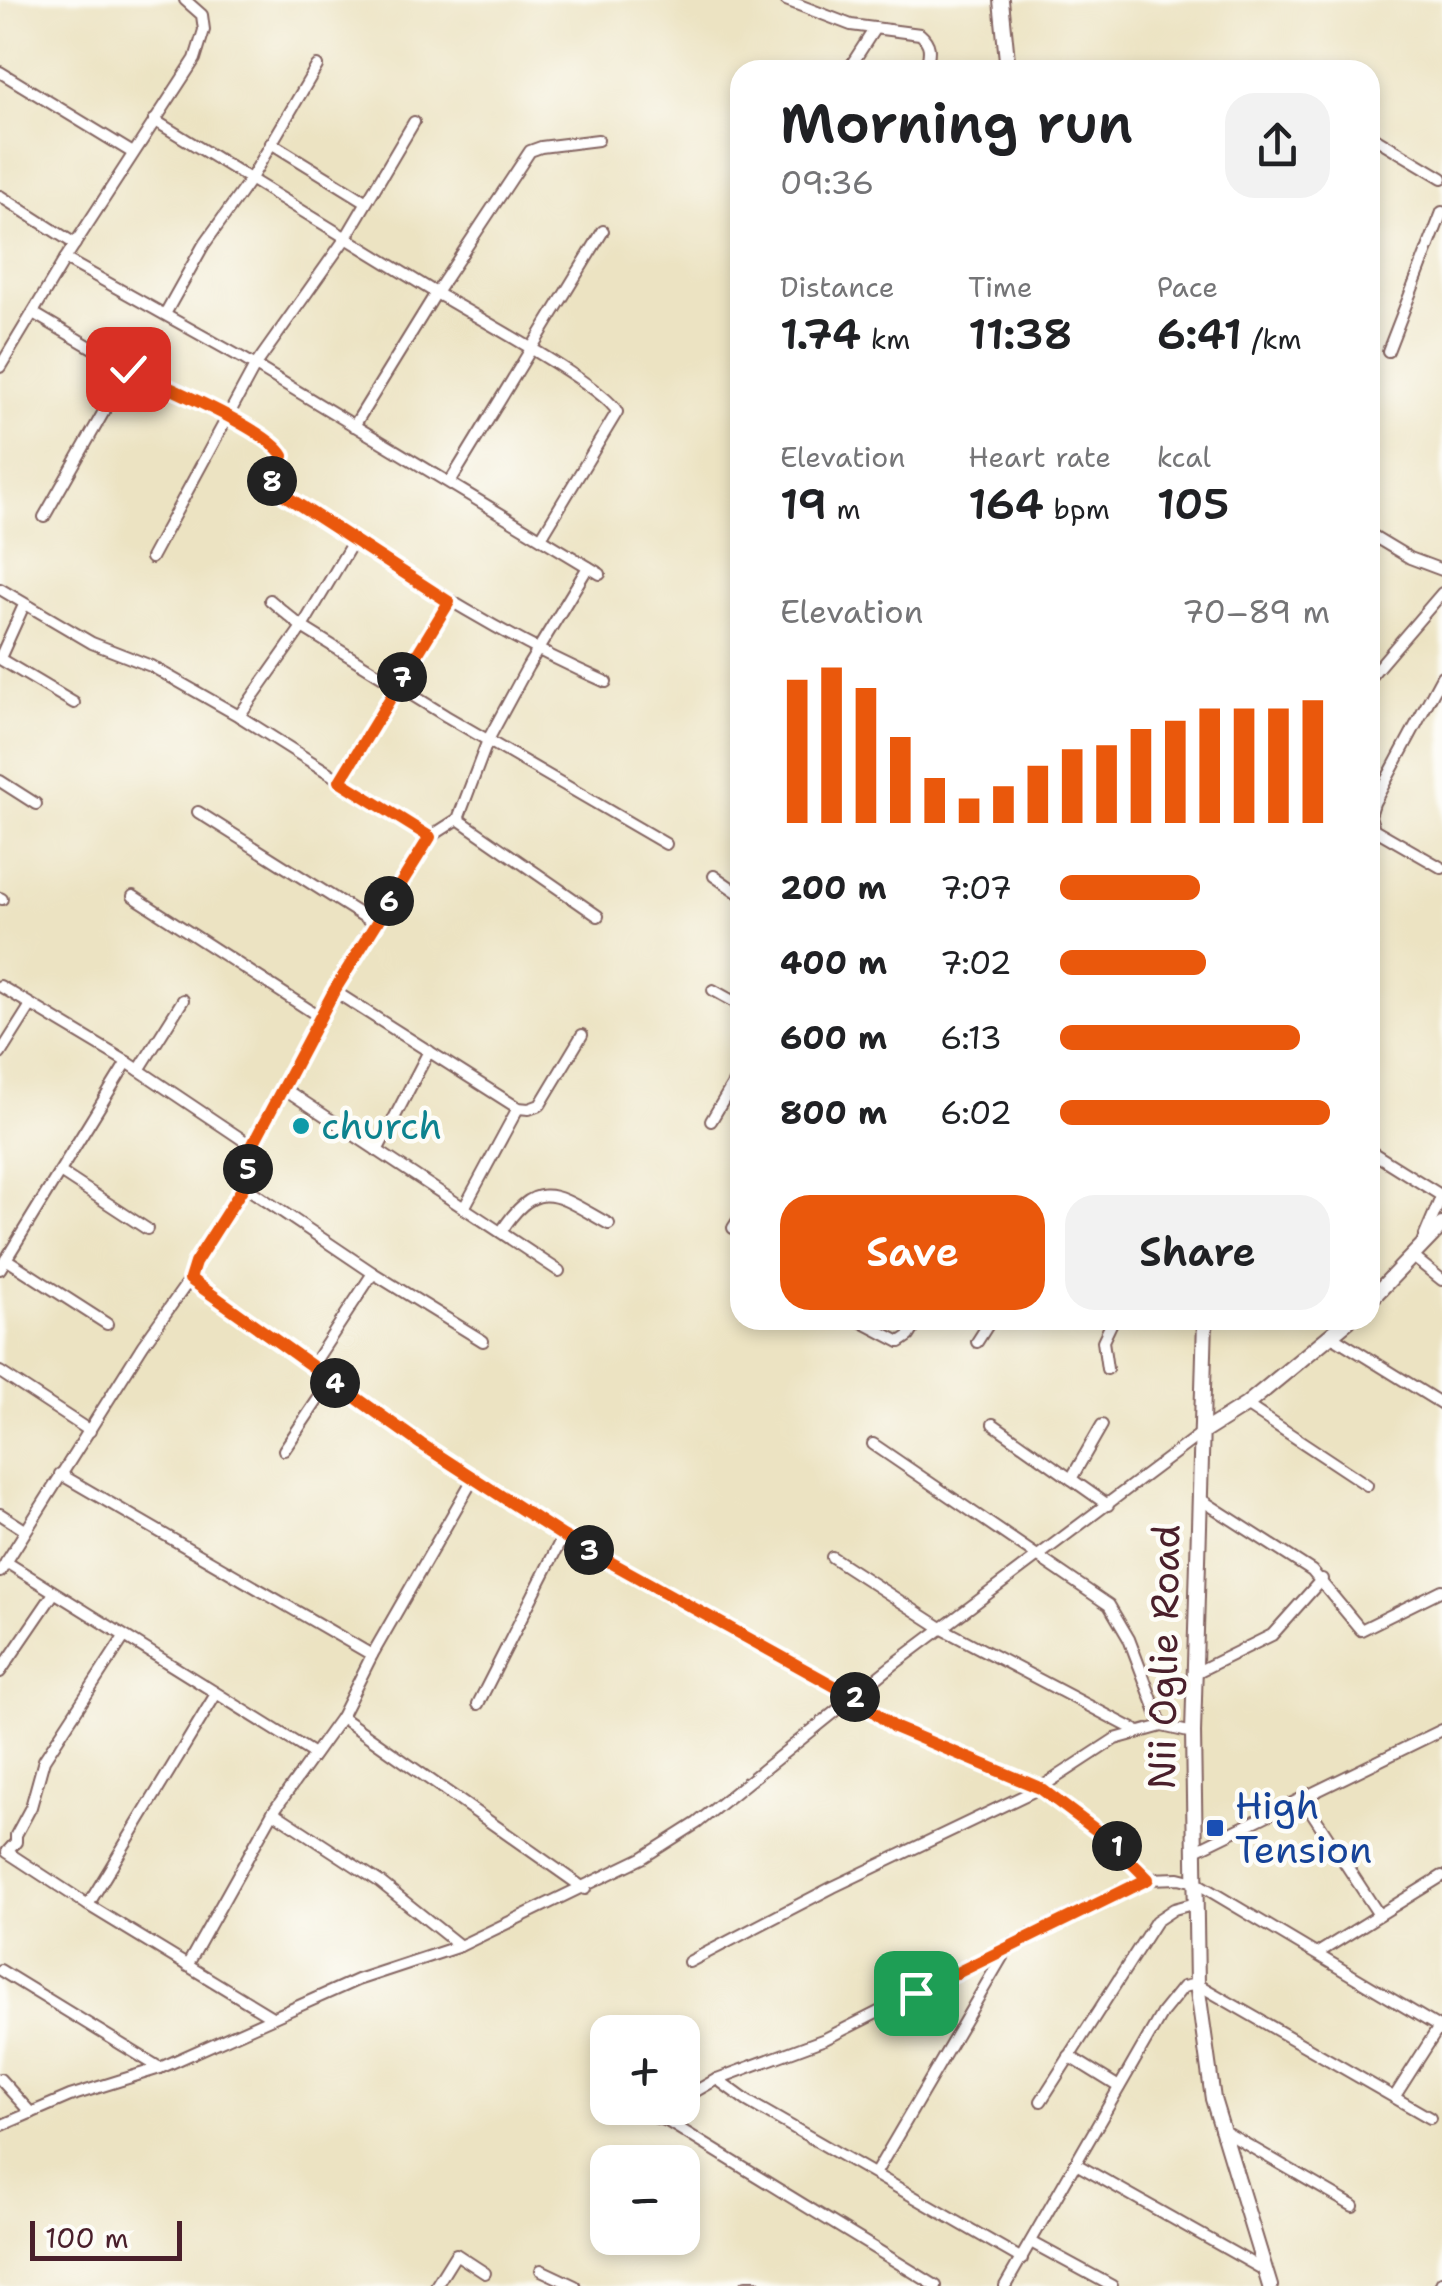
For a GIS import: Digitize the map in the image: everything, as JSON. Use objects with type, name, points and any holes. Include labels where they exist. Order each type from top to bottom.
[{"type":"street","points":[[0,367],[74,244],[195,59],[201,44],[202,15],[185,0]]},
{"type":"street","points":[[786,0],[851,25],[920,34],[930,49],[928,60]]},
{"type":"street","points":[[1001,0],[1007,60]]},
{"type":"street","points":[[854,60],[875,28]]},
{"type":"street","points":[[164,314],[317,66]]},
{"type":"street","points":[[0,72],[133,154]]},
{"type":"street","points":[[154,120],[608,398],[618,412],[541,538]]},
{"type":"street","points":[[151,558],[255,366],[345,239],[414,122]]},
{"type":"street","points":[[354,426],[530,151],[541,146],[598,140]]},
{"type":"street","points":[[1380,141],[1442,178]]},
{"type":"street","points":[[271,143],[365,202]]},
{"type":"street","points":[[0,196],[74,244]]},
{"type":"street","points":[[1388,351],[1442,212]]},
{"type":"street","points":[[450,482],[603,231]]},
{"type":"street","points":[[65,259],[255,366],[600,574]]},
{"type":"street","points":[[33,313],[128,369],[230,417],[280,450],[283,456],[272,481],[275,489],[449,602],[536,652],[606,682]]},
{"type":"street","points":[[0,337],[13,346]]},
{"type":"street","points":[[44,518],[128,369]]},
{"type":"street","points":[[239,716],[302,627],[354,540]]},
{"type":"street","points":[[1380,540],[1410,558],[1442,570]]},
{"type":"street","points":[[314,1754],[54,1593],[3,1567],[143,1344],[190,1279],[195,1263],[244,1186],[252,1146],[320,1016],[430,837],[458,819],[488,740],[588,566]]},
{"type":"street","points":[[0,589],[92,644],[151,666],[239,716],[430,837]]},
{"type":"street","points":[[1380,665],[1442,592]]},
{"type":"street","points":[[270,600],[302,627],[396,685],[666,844]]},
{"type":"street","points":[[340,781],[449,602]]},
{"type":"street","points":[[24,606],[0,658],[74,703]]},
{"type":"street","points":[[1380,792],[1442,676]]},
{"type":"street","points":[[0,781],[36,804]]},
{"type":"street","points":[[198,812],[374,923]]},
{"type":"street","points":[[458,819],[598,916]]},
{"type":"street","points":[[1380,832],[1442,868]]},
{"type":"street","points":[[714,876],[730,887]]},
{"type":"street","points":[[132,896],[320,1016]]},
{"type":"street","points":[[0,986],[127,1062],[252,1146]]},
{"type":"street","points":[[713,990],[730,999]]},
{"type":"street","points":[[334,991],[518,1108],[529,1110],[540,1105],[582,1035]]},
{"type":"street","points":[[139,1070],[183,1000]]},
{"type":"street","points":[[0,1054],[31,1006]]},
{"type":"street","points":[[377,1151],[429,1052]]},
{"type":"street","points":[[107,1324],[3,1264],[127,1062]]},
{"type":"street","points":[[283,1088],[558,1271]]},
{"type":"street","points":[[712,1121],[730,1090]]},
{"type":"street","points":[[464,1208],[518,1108]]},
{"type":"street","points":[[1380,1157],[1442,1195],[1416,1252]]},
{"type":"street","points":[[60,1172],[147,1229]]},
{"type":"street","points":[[244,1186],[483,1341]]},
{"type":"street","points":[[500,1232],[516,1208],[537,1195],[569,1202],[609,1224]]},
{"type":"street","points":[[1380,1290],[1442,1225]]},
{"type":"street","points":[[1416,1252],[1442,1280]]},
{"type":"street","points":[[312,1366],[373,1273]]},
{"type":"street","points":[[190,1279],[473,1479],[563,1536],[856,1698],[894,1727],[1040,1788],[1108,1839],[1148,1879]]},
{"type":"street","points":[[874,1330],[900,1342],[912,1330]]},
{"type":"street","points":[[977,1342],[985,1330]]},
{"type":"street","points":[[1107,1369],[1103,1341],[1109,1330]]},
{"type":"street","name":"Nii Oglie Road","points":[[1205,1330],[1193,1733],[1197,1984],[1206,2065],[1220,2129],[1270,2286]]},
{"type":"street","points":[[0,2126],[70,2096],[160,2068],[357,1980],[460,1946],[658,1849],[698,1824],[943,1628],[1204,1432],[1246,1405],[1338,1330]]},
{"type":"street","points":[[1332,1336],[1442,1404]]},
{"type":"street","points":[[0,1372],[90,1430]]},
{"type":"street","points":[[284,1450],[331,1380]]},
{"type":"street","points":[[1246,1405],[1367,1485]]},
{"type":"street","points":[[992,1424],[1108,1504]]},
{"type":"street","points":[[1071,1479],[1102,1425]]},
{"type":"street","points":[[874,1444],[1097,1596],[1117,1616],[1147,1680],[1162,1726]]},
{"type":"street","points":[[60,1474],[372,1655]]},
{"type":"street","points":[[187,1966],[273,1812],[341,1716],[473,1479]]},
{"type":"street","points":[[1200,1499],[1322,1579],[1361,1630],[1442,1590]]},
{"type":"street","points":[[0,1514],[26,1530]]},
{"type":"street","points":[[478,1704],[563,1536]]},
{"type":"street","points":[[832,1557],[943,1628],[1137,1731]]},
{"type":"street","points":[[1197,1672],[1272,1635],[1322,1579]]},
{"type":"street","points":[[0,1672],[54,1593]]},
{"type":"street","points":[[124,1637],[44,1760],[31,1807],[16,1842],[7,1852],[272,2017]]},
{"type":"street","points":[[88,1905],[216,1694]]},
{"type":"street","points":[[341,1716],[585,1888]]},
{"type":"street","points":[[689,1962],[833,1887],[1040,1788],[1115,1738],[1162,1726],[1193,1733]]},
{"type":"street","points":[[1194,1851],[1442,1730]]},
{"type":"street","points":[[1304,1799],[1379,1915]]},
{"type":"street","points":[[273,1812],[380,1882],[460,1946]]},
{"type":"street","points":[[1318,1953],[1442,1876]]},
{"type":"street","points":[[700,2089],[825,2039],[1148,1879],[1178,1878],[1195,1882],[1440,2028],[1395,2096]]},
{"type":"street","points":[[1041,2101],[1156,1921],[1174,1908],[1196,1902]]},
{"type":"street","points":[[875,2174],[1008,1946]]},
{"type":"street","points":[[0,1970],[160,2068]]},
{"type":"street","points":[[1004,2286],[1172,1998],[1183,1988],[1197,1984],[1430,2118]]},
{"type":"street","points":[[1069,2056],[1120,2088]]},
{"type":"street","points":[[0,2079],[31,2113]]},
{"type":"street","points":[[718,2079],[747,2100],[1022,2259]]},
{"type":"street","points":[[674,2125],[936,2286]]},
{"type":"street","points":[[1220,2129],[1353,2206]]},
{"type":"street","points":[[1076,2164],[1264,2270]]},
{"type":"street","points":[[1031,2242],[1112,2286]]},
{"type":"street","points":[[436,2286],[456,2254],[485,2273]]},
{"type":"street","points":[[540,2270],[575,2286]]},
{"type":"street","points":[[746,2286],[755,2286]]},
{"type":"place","name":"church","points":[[301,1126]]},
{"type":"place","name":"High Tension","points":[[1215,1828]]},
{"type":"route","points":[[128,369],[230,417],[274,445],[283,456],[272,481],[275,489],[449,602],[340,781],[430,837],[334,991],[252,1146],[244,1186],[195,1263],[190,1279],[421,1444],[563,1536],[739,1630],[856,1698],[894,1727],[1040,1788],[1108,1839],[1148,1879],[916,1993]]}]
